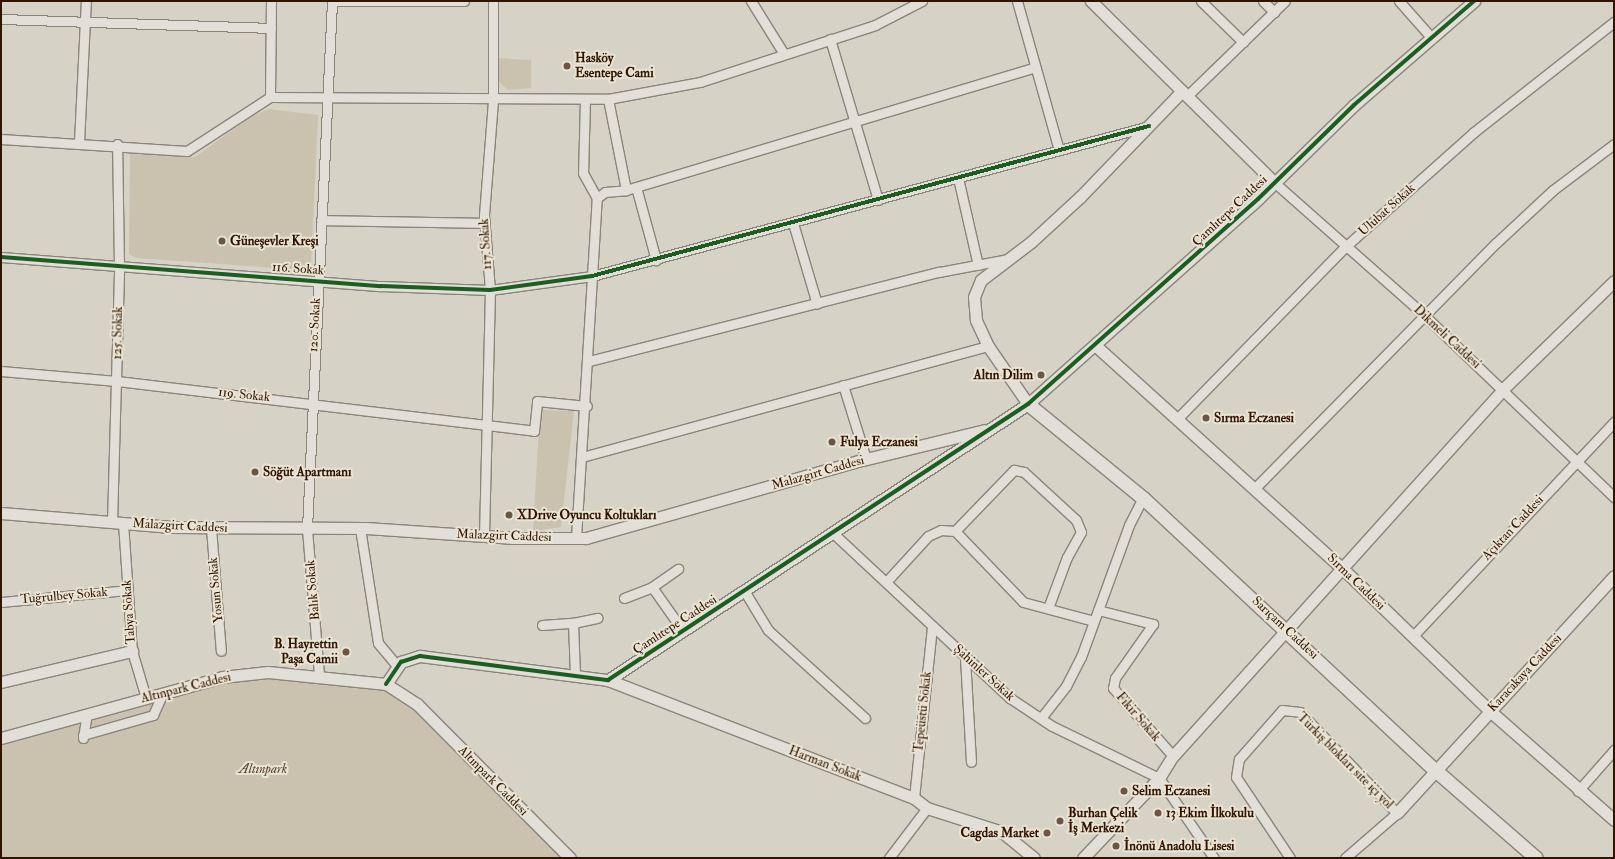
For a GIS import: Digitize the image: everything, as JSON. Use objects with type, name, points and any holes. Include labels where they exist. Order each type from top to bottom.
[{"type":"main road","name":"Sarıçam Caddesi","points":[[1028,404],[1143,498],[1434,768],[1536,858]]},
{"type":"street","points":[[79,142],[86,1]]},
{"type":"street","points":[[270,97],[271,1]]},
{"type":"street","points":[[332,1],[464,1]]},
{"type":"street","name":"120. Sokak","points":[[307,528],[310,403],[328,99],[332,1]]},
{"type":"street","name":"117. Sokak","points":[[484,536],[490,290],[485,223],[493,101],[493,1]]},
{"type":"street","points":[[751,1],[784,54]]},
{"type":"street","points":[[1,139],[117,144],[187,151],[270,97],[493,101],[608,99],[700,82],[875,25],[922,1]]},
{"type":"street","points":[[1016,1],[1059,150]]},
{"type":"street","points":[[1091,1],[1274,183]]},
{"type":"street","points":[[1201,1],[1243,42]]},
{"type":"street","points":[[1263,1],[1274,12]]},
{"type":"street","points":[[1028,404],[988,346],[976,320],[974,297],[981,280],[1008,259],[1080,197],[1149,126],[1243,42],[1285,1]]},
{"type":"street","points":[[1399,1],[1431,37]]},
{"type":"street","name":"Çamlıtepe Caddesi","points":[[608,680],[834,534],[1028,404],[1096,346],[1431,37],[1474,1]]},
{"type":"street","points":[[1,19],[271,28]]},
{"type":"street","name":"Ulubat Sokak","points":[[1177,419],[1345,247],[1474,132],[1614,22]]},
{"type":"street","points":[[830,39],[878,200]]},
{"type":"street","points":[[598,198],[604,192],[626,190],[1035,67]]},
{"type":"street","points":[[576,538],[587,406],[592,276],[598,198],[582,173],[585,99]]},
{"type":"street","points":[[608,99],[626,190]]},
{"type":"street","name":"116. Sokak","points":[[1,256],[317,281],[490,290],[592,276],[794,223],[1149,126]]},
{"type":"street","name":"125. Sokak","points":[[112,523],[119,266],[117,144]]},
{"type":"street","points":[[1255,488],[1423,314],[1553,190],[1614,144]]},
{"type":"street","points":[[958,178],[978,265]]},
{"type":"street","name":"Dikmeli Caddesi","points":[[1274,183],[1423,314],[1614,497]]},
{"type":"street","points":[[636,187],[656,260]]},
{"type":"street","points":[[321,220],[485,223]]},
{"type":"street","points":[[794,223],[817,304]]},
{"type":"street","points":[[589,361],[817,304],[1008,259]]},
{"type":"street","points":[[1083,858],[1159,778],[1173,756],[1502,390],[1614,281]]},
{"type":"street","points":[[582,457],[988,346]]},
{"type":"street","name":"Sırma Caddesi","points":[[1096,346],[1342,568],[1490,711],[1578,791],[1614,820]]},
{"type":"street","name":"119. Sokak","points":[[1,371],[117,381],[534,431],[537,401],[587,406]]},
{"type":"street","points":[[843,385],[866,459]]},
{"type":"street","name":"Açıktan Caddesi","points":[[1413,636],[1576,460],[1614,422]]},
{"type":"street","name":"Malazgirt Caddesi","points":[[1,513],[112,523],[211,528],[360,528],[484,536],[576,538],[640,526],[866,459],[992,429]]},
{"type":"street","points":[[955,531],[1014,470],[1024,472],[1076,520],[1081,532],[1066,557],[1048,608]]},
{"type":"street","points":[[1041,718],[1066,686],[1094,621],[1129,525],[1143,498]]},
{"type":"street","name":"Tabya Sokak","points":[[123,523],[132,650],[146,698]]},
{"type":"street","name":"Yosun Sokak","points":[[211,528],[221,651]]},
{"type":"street","name":"Balık Sokak","points":[[307,528],[319,675]]},
{"type":"street","points":[[360,528],[378,643],[398,667]]},
{"type":"street","points":[[886,582],[928,536],[941,530],[955,531],[1023,602],[1094,621]]},
{"type":"street","name":"Şahinler Sokak","points":[[834,534],[965,658],[1010,698],[1041,718],[1159,778]]},
{"type":"street","points":[[624,598],[652,587],[678,569]]},
{"type":"street","name":"Karacakaya Caddesi","points":[[1434,768],[1490,711],[1614,576]]},
{"type":"street","points":[[652,587],[683,631]]},
{"type":"street","name":"Tuğrulbey Sokak","points":[[1,602],[127,590]]},
{"type":"street","points":[[744,592],[768,630],[865,718]]},
{"type":"street","name":"Fikir Sokak","points":[[1098,610],[1153,624],[1115,678],[1113,688],[1173,756]]},
{"type":"street","points":[[542,625],[573,623],[597,618]]},
{"type":"street","points":[[573,623],[575,675]]},
{"type":"street","name":"Tepeüstü Sokak","points":[[914,798],[932,626]]},
{"type":"street","points":[[1,682],[132,650]]},
{"type":"street","points":[[386,684],[401,662],[420,656],[608,680]]},
{"type":"street","points":[[965,658],[972,762]]},
{"type":"street","name":"Altınpark Caddesi","points":[[1,738],[222,677],[268,672],[319,675],[386,684],[416,704],[570,858]]},
{"type":"street","name":"Harman Sokak","points":[[608,680],[914,798],[927,808],[1002,832],[1034,858]]},
{"type":"street","points":[[87,714],[83,737],[153,715],[163,693]]},
{"type":"street","name":"Türkiş blokları site içi yol","points":[[1290,858],[1236,777],[1239,759],[1282,710],[1300,712],[1397,812]]},
{"type":"street","points":[[1578,791],[1614,750]]},
{"type":"street","name":"Türkiş blokları site içi yol","points":[[1344,858],[1397,812],[1434,768]]},
{"type":"street","points":[[1159,778],[1214,858]]},
{"type":"street","points":[[889,858],[927,808]]},
{"type":"green space","points":[[497,58],[531,60],[531,88],[508,90],[499,82]]},
{"type":"green space","points":[[269,109],[318,115],[311,265],[303,270],[136,258],[129,254],[130,154],[195,157],[249,118]]},
{"type":"green space","points":[[540,410],[574,411],[561,527],[533,531]]},
{"type":"green space","name":"Altınpark","points":[[268,672],[400,690],[570,858],[1,858],[1,738],[222,677]]},
{"type":"cycle path","points":[[386,684],[401,662],[420,656],[608,680],[1028,404],[1258,199],[1354,105],[1474,1]]},
{"type":"cycle path","points":[[1,257],[381,286],[490,290],[592,276],[1149,126]]},
{"type":"place","name":"Hasköy Esentepe Cami","points":[[567,66]]},
{"type":"place","name":"Güneşevler Kreşi","points":[[222,241]]},
{"type":"place","name":"Altın Dilim","points":[[1041,375]]},
{"type":"place","name":"Sırma Eczanesi","points":[[1206,418]]},
{"type":"place","name":"Fulya Eczanesi","points":[[832,442]]},
{"type":"place","name":"Söğüt Apartmanı","points":[[255,472]]},
{"type":"place","name":"XDrive Oyuncu Koltukları","points":[[509,515]]},
{"type":"place","name":"B. Hayrettin Paşa Camii","points":[[346,652]]},
{"type":"place","name":"Selim Eczanesi","points":[[1124,791]]},
{"type":"place","name":"13 Ekim İlkokulu","points":[[1158,813]]},
{"type":"place","name":"Burhan Çelik İş Merkezi","points":[[1060,821]]},
{"type":"place","name":"Cagdas Market","points":[[1047,833]]},
{"type":"place","name":"İnönü Anadolu Lisesi","points":[[1116,846]]}]
